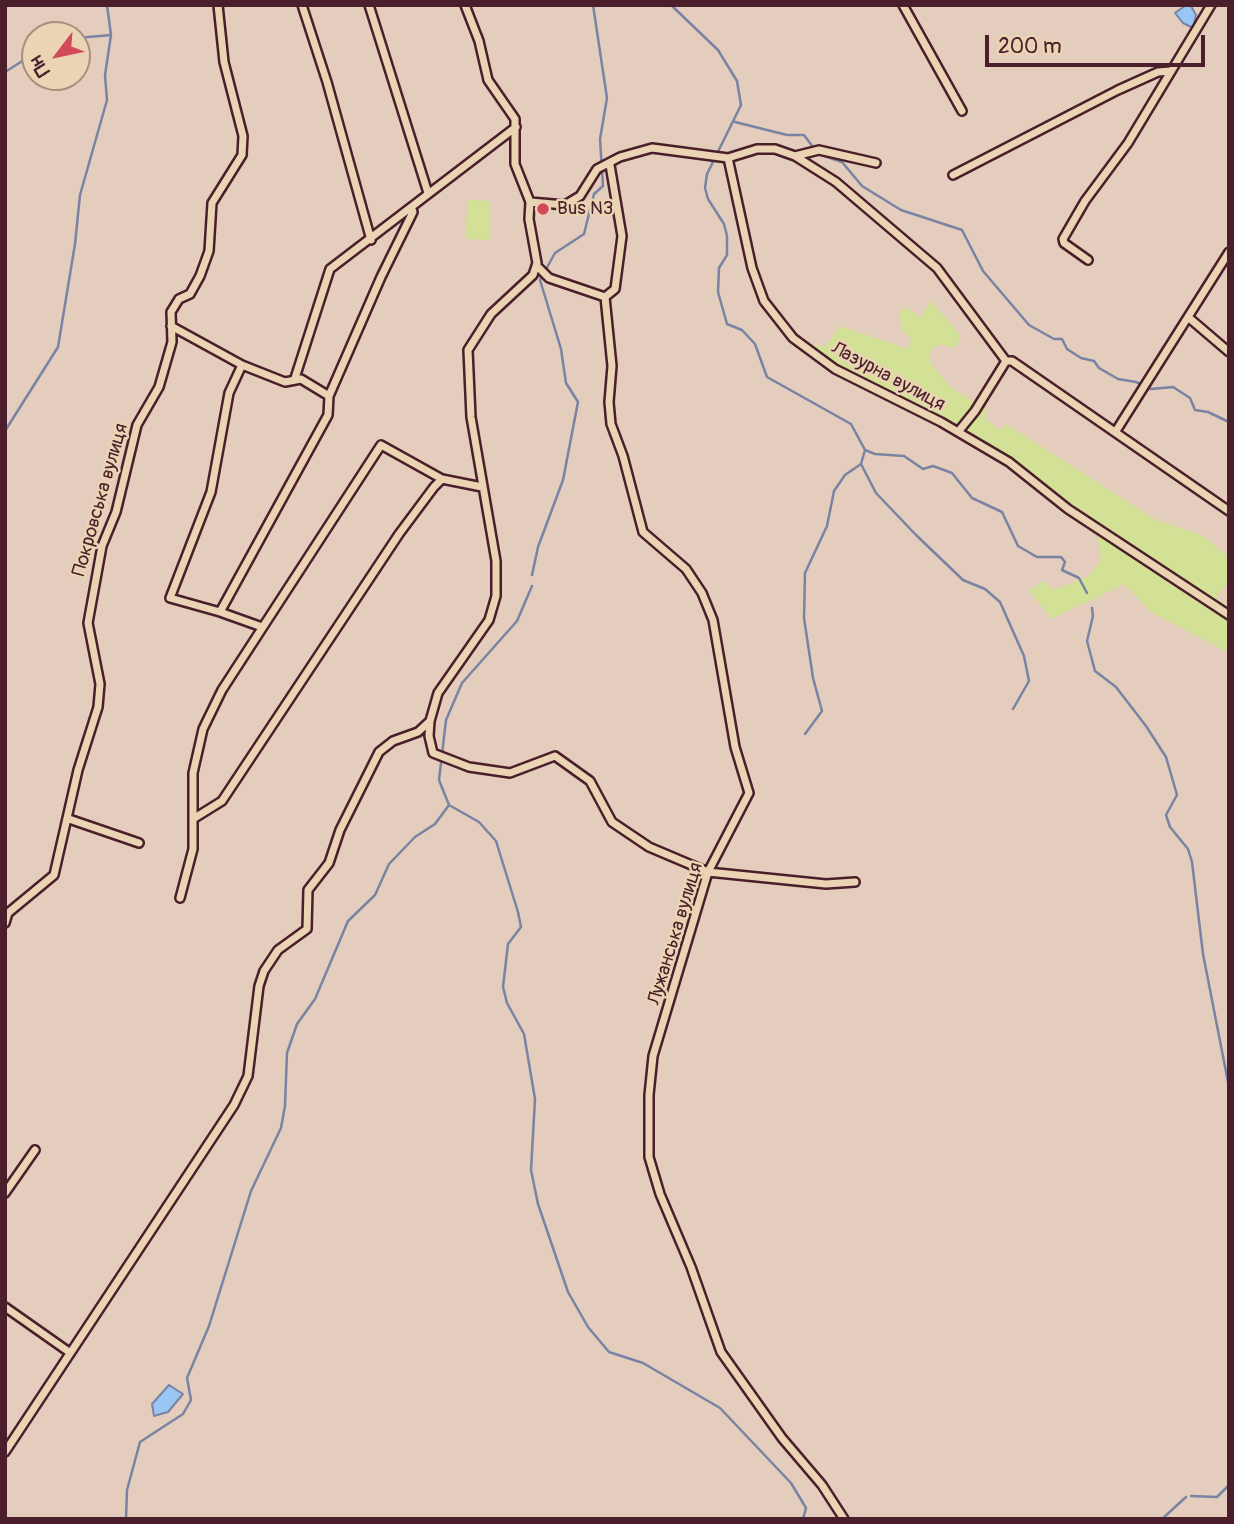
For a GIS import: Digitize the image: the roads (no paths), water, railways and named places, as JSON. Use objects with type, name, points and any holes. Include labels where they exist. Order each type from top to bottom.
[{"type":"street","name":"Покровська вулиця","points":[[5,923],[8,913],[54,875],[69,819],[78,770],[98,708],[100,684],[88,622],[91,595],[137,425],[159,387],[172,342],[171,312],[179,299],[190,294],[209,251],[212,204],[221,184],[238,166],[242,155],[243,136],[223,62],[218,5]]},
{"type":"street","points":[[302,5],[327,82],[370,240]]},
{"type":"street","points":[[369,5],[428,193]]},
{"type":"street","points":[[465,5],[479,41],[488,80],[512,112],[516,127],[515,164],[530,202],[529,219],[539,269],[549,278],[605,297],[615,289],[622,236],[608,165]]},
{"type":"street","points":[[903,5],[962,111]]},
{"type":"street","points":[[1088,260],[1063,243],[1062,239],[1085,201],[1128,143],[1211,5]]},
{"type":"street","points":[[953,175],[1118,90],[1157,72],[1171,71]]},
{"type":"street","points":[[295,378],[330,269],[516,127]]},
{"type":"street","points":[[530,202],[565,205],[580,196],[597,169],[652,148],[724,157],[757,149],[775,149],[795,156],[836,182],[937,268],[1006,361],[1026,368],[1229,512]]},
{"type":"street","points":[[795,156],[816,150],[876,163]]},
{"type":"street","name":"Лазурна вулиця","points":[[724,157],[752,268],[764,301],[786,331],[829,365],[958,432],[1009,462],[1068,509],[1229,615]]},
{"type":"street","points":[[220,612],[328,415],[329,396],[381,277],[413,212],[412,209]]},
{"type":"street","points":[[1116,431],[1229,252]]},
{"type":"street","points":[[539,269],[491,314],[468,350],[471,417],[496,561],[496,596],[489,620],[442,684],[430,721],[433,754],[469,767],[510,773],[555,756],[590,781],[612,822],[649,846],[708,872],[825,884],[855,882]]},
{"type":"street","name":"Лужанська вулиця","points":[[605,297],[612,366],[609,402],[611,424],[623,456],[643,532],[686,569],[702,593],[713,620],[735,747],[749,793],[708,872],[670,1009],[653,1056],[649,1094],[649,1157],[660,1194],[691,1267],[722,1352],[782,1438],[828,1493],[844,1519]]},
{"type":"street","points":[[1188,317],[1229,352]]},
{"type":"street","points":[[171,326],[242,365],[285,382],[295,378],[329,396]]},
{"type":"street","name":"Лазурна вулиця","points":[[958,432],[975,411],[1006,361]]},
{"type":"street","points":[[242,365],[229,393],[211,492],[170,598],[262,627]]},
{"type":"street","points":[[180,898],[193,849],[193,773],[203,729],[222,690],[381,445],[442,479],[482,487]]},
{"type":"street","points":[[193,819],[222,801],[399,534],[442,479]]},
{"type":"street","points":[[5,1452],[234,1105],[248,1076],[259,986],[264,971],[278,950],[307,929],[308,890],[329,863],[340,830],[379,752],[393,741],[418,732],[430,721]]},
{"type":"street","points":[[69,819],[139,843]]},
{"type":"street","points":[[5,1193],[36,1150]]},
{"type":"street","points":[[5,1307],[69,1352]]},
{"type":"water","points":[[1186,5],[1191,6],[1196,15],[1193,28],[1183,23],[1175,13]]},
{"type":"water","points":[[169,1385],[183,1394],[168,1412],[154,1416],[152,1404]]},
{"type":"waterway","points":[[5,431],[58,347],[80,195],[107,100],[105,75],[111,35],[107,5]]},
{"type":"waterway","points":[[532,575],[538,547],[563,480],[578,402],[566,383],[561,349],[540,280],[555,253],[584,234],[594,194],[603,186],[600,139],[607,98],[593,5]]},
{"type":"waterway","points":[[671,5],[718,50],[737,81],[741,105],[707,174],[705,188],[708,199],[724,224],[727,236],[727,255],[719,268],[718,292],[727,324],[742,330],[755,344],[767,377],[851,424],[865,450],[875,454],[904,456],[923,469],[933,466],[952,473],[972,498],[1002,512],[1018,546],[1037,557],[1061,557],[1065,562],[1062,570],[1079,578],[1087,593]]},
{"type":"waterway","points":[[91,37],[111,35]]},
{"type":"waterway","points":[[5,72],[21,62]]},
{"type":"waterway","points":[[735,122],[787,135],[804,135],[818,154],[842,162],[862,186],[901,210],[962,230],[983,271],[1029,325],[1054,339],[1062,339],[1067,349],[1081,358],[1094,361],[1099,368],[1118,379],[1136,382],[1151,389],[1173,387],[1190,398],[1195,410],[1208,412],[1229,422]]},
{"type":"waterway","points":[[805,734],[822,711],[813,678],[804,618],[805,573],[827,526],[834,491],[845,475],[861,464],[865,450]]},
{"type":"waterway","points":[[861,464],[876,493],[916,535],[963,580],[985,589],[1000,602],[1024,656],[1029,681],[1013,709]]},
{"type":"waterway","points":[[532,586],[517,621],[462,683],[446,720],[439,780],[449,805],[479,822],[496,841],[518,912],[521,927],[508,944],[503,987],[507,1003],[524,1034],[535,1099],[531,1170],[538,1204],[568,1292],[588,1327],[609,1352],[643,1363],[720,1408],[791,1483],[806,1508],[803,1519]]},
{"type":"waterway","points":[[1092,608],[1093,616],[1087,641],[1095,671],[1116,687],[1146,726],[1166,757],[1177,795],[1166,815],[1170,827],[1188,849],[1192,862],[1203,954],[1229,1087]]},
{"type":"waterway","points":[[126,1519],[127,1490],[140,1442],[183,1414],[191,1400],[187,1378],[209,1326],[251,1191],[281,1128],[285,1106],[287,1053],[297,1024],[315,999],[348,921],[375,895],[389,864],[415,837],[435,824],[449,805]]},
{"type":"waterway","points":[[1191,1496],[1217,1497],[1229,1485]]},
{"type":"waterway","points":[[1162,1519],[1186,1497]]},
{"type":"place","name":"Bus N3","points":[[543,209]]}]
